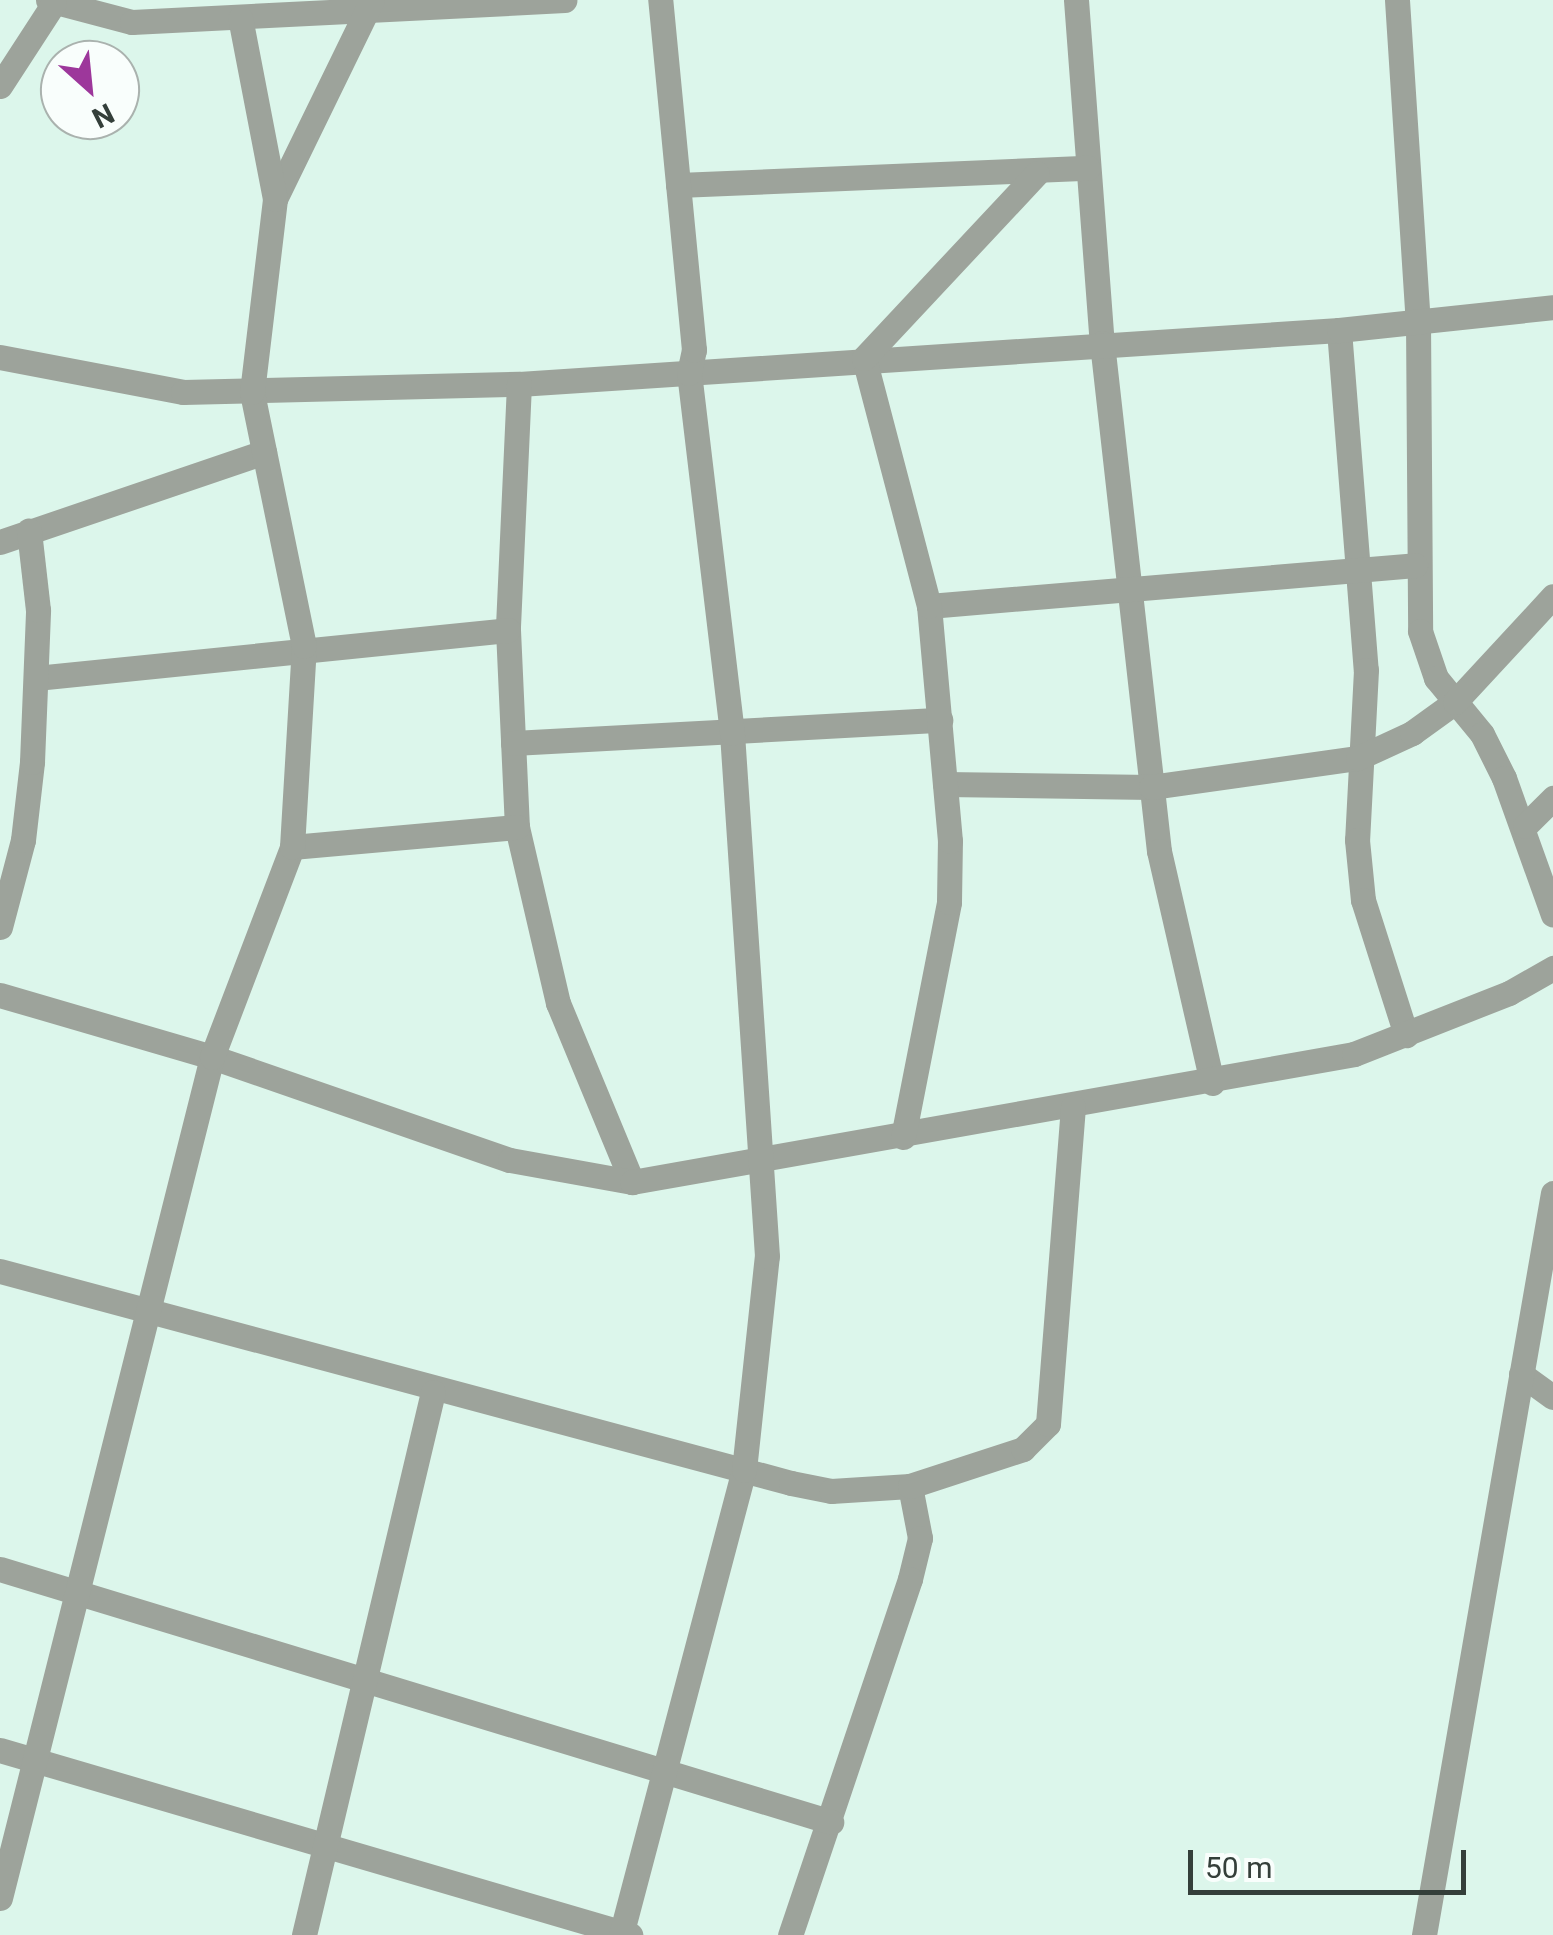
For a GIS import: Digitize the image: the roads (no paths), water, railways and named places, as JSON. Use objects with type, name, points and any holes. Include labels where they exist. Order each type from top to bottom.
[{"type":"street","points":[[0,86],[51,1],[101,17],[167,11],[225,13],[564,0]]},
{"type":"street","points":[[0,1750],[624,1934],[662,1770],[744,1470],[767,1256],[732,733],[688,373],[694,350],[660,0]]},
{"type":"street","points":[[1076,0],[1102,343],[1134,589],[1159,851],[1212,1083]]},
{"type":"street","points":[[1397,0],[1418,321],[1415,565],[1420,631],[1436,678],[1482,734],[1525,826],[1553,915]]},
{"type":"street","points":[[0,1898],[38,1762],[143,1312],[212,1057],[292,847],[304,646],[252,392],[274,199],[370,6]]},
{"type":"street","points":[[225,13],[274,199]]},
{"type":"street","points":[[678,185],[1088,168]]},
{"type":"street","points":[[864,358],[1037,173]]},
{"type":"street","points":[[0,357],[183,392],[519,384],[864,358],[1340,330],[1553,307]]},
{"type":"street","points":[[1340,330],[1361,568],[1366,725],[1358,758],[1363,900],[1406,1035]]},
{"type":"street","points":[[864,358],[929,606],[945,784],[948,902],[902,1137]]},
{"type":"street","points":[[519,384],[508,630],[518,827],[558,1003],[632,1182]]},
{"type":"street","points":[[0,542],[264,452]]},
{"type":"street","points":[[0,927],[23,840],[36,678],[38,610],[29,531]]},
{"type":"street","points":[[929,606],[1415,565]]},
{"type":"street","points":[[945,784],[1152,787],[1358,758],[1412,733],[1455,702],[1553,596]]},
{"type":"street","points":[[36,678],[304,646],[508,630]]},
{"type":"street","points":[[513,744],[940,720]]},
{"type":"street","points":[[1525,826],[1553,798]]},
{"type":"street","points":[[292,847],[518,827]]},
{"type":"street","points":[[0,995],[212,1057],[510,1160],[632,1182],[1212,1083],[1354,1054],[1406,1035],[1553,968]]},
{"type":"street","points":[[0,1270],[433,1392],[831,1491],[910,1486],[1023,1448],[1048,1424],[1073,1107]]},
{"type":"street","points":[[1424,1935],[1480,1640],[1553,1194]]},
{"type":"street","points":[[1521,1374],[1553,1397]]},
{"type":"street","points":[[304,1935],[433,1392]]},
{"type":"street","points":[[790,1935],[831,1822],[920,1538],[910,1486]]},
{"type":"street","points":[[0,1569],[831,1822]]}]
